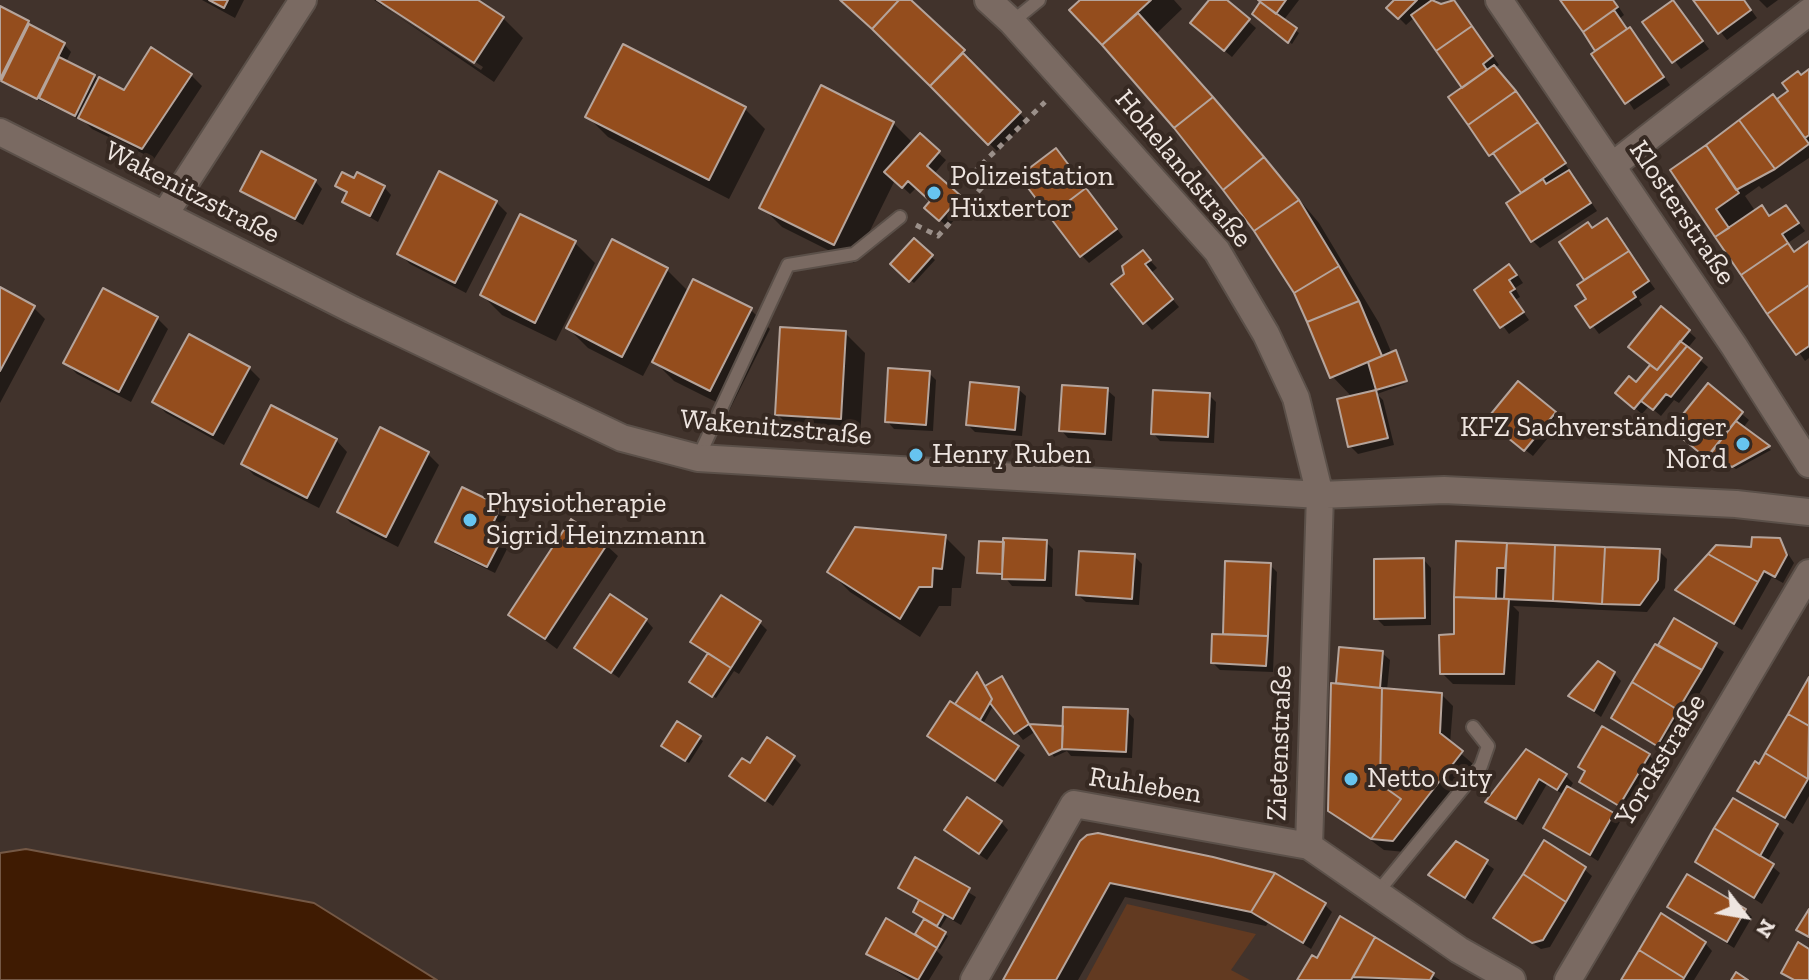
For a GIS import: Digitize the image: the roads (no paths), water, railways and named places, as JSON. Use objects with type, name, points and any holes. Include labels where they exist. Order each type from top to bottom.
[{"type":"street","points":[[165,214],[303,0]]},
{"type":"street","name":"Hohelandstraße","points":[[988,0],[1066,81],[1217,251],[1266,334],[1296,398],[1320,495]]},
{"type":"street","name":"Klosterstraße","points":[[1499,0],[1809,464]]},
{"type":"street","points":[[1612,166],[1809,12]]},
{"type":"street","name":"Wakenitzstraße","points":[[0,132],[353,310],[622,438],[698,458],[1320,495],[1444,490],[1736,504],[1809,512]]},
{"type":"street","name":"Zietenstraße","points":[[1320,495],[1309,846],[1459,950],[1512,980]]},
{"type":"street","name":"Yorckstraße","points":[[1568,980],[1809,573]]},
{"type":"street","name":"Ruhleben","points":[[974,980],[1074,804],[1309,846]]},
{"type":"lane","points":[[1012,22],[1039,0]]},
{"type":"lane","points":[[698,458],[788,265],[854,254],[900,217]]},
{"type":"lane","points":[[1377,893],[1481,766],[1488,746],[1473,727]]},
{"type":"place","name":"Polizeistation Hüxtertor","points":[[934,193]]},
{"type":"place","name":"KFZ Sachverständiger Nord","points":[[1743,444]]},
{"type":"place","name":"Henry Ruben","points":[[916,455]]},
{"type":"place","name":"Physiotherapie Sigrid Heinzmann","points":[[470,520]]},
{"type":"place","name":"Netto City","points":[[1351,779]]}]
